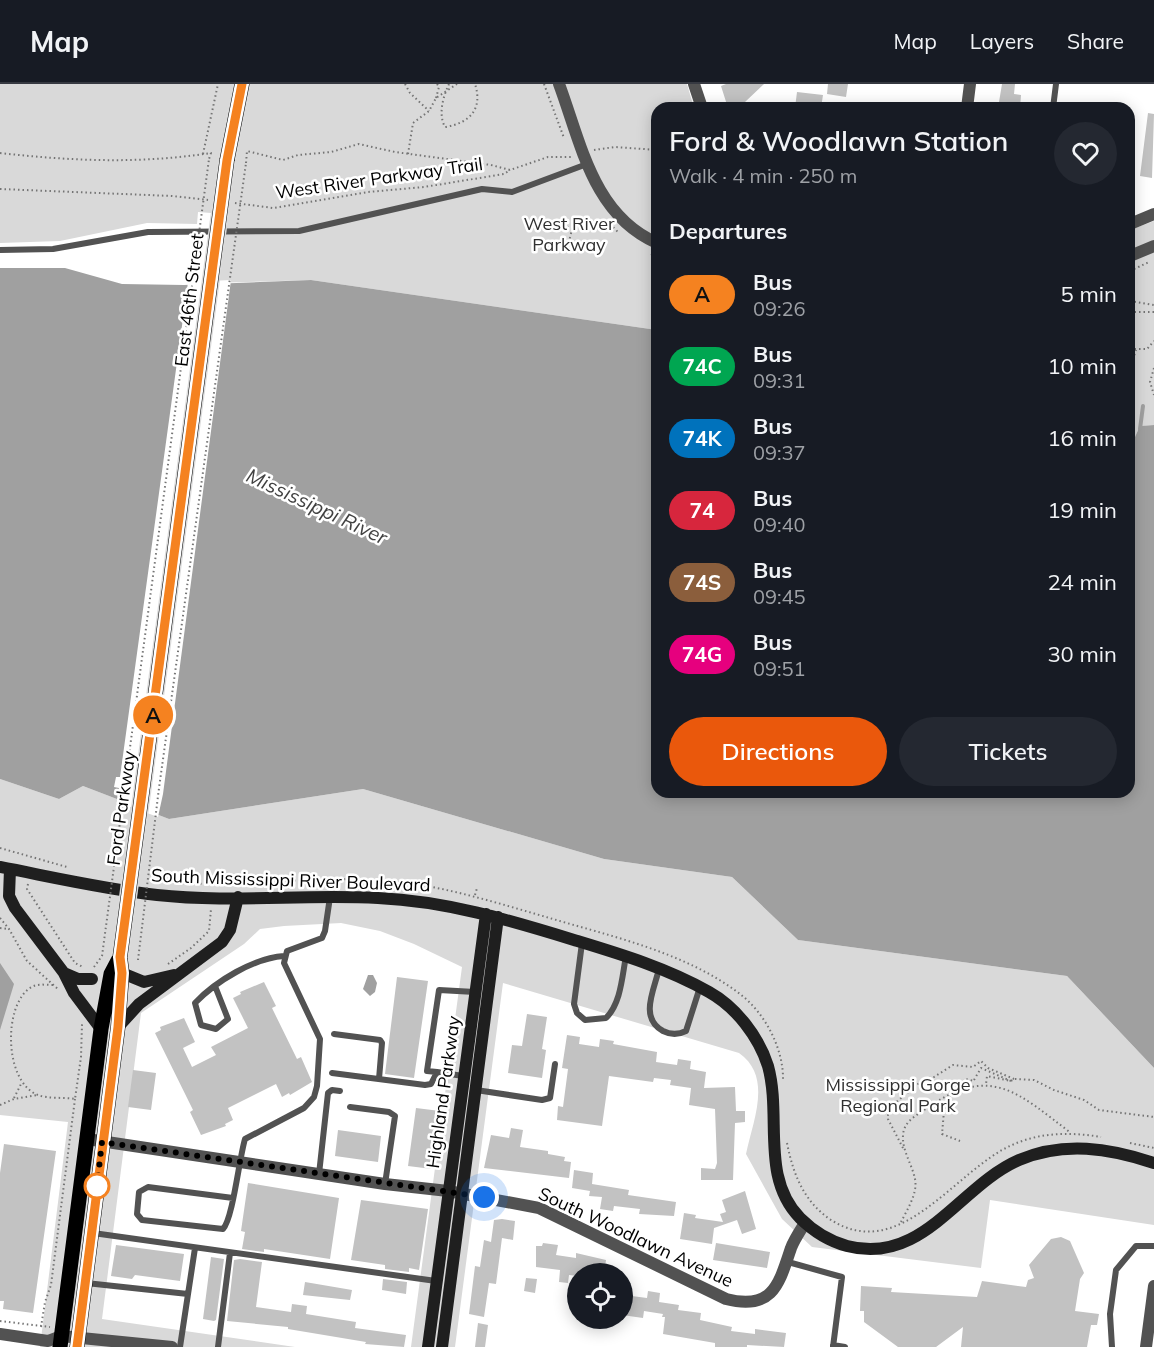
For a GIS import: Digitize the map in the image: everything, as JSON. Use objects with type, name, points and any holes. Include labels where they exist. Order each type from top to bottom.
[{"type":"main road","name":"East 46th Street","points":[[180,522],[227,160],[242,84]]},
{"type":"main road","name":"Ford Parkway","points":[[53,1342],[87,1139],[101,1029],[120,957],[180,522]]},
{"type":"main road","name":"Ford Parkway","points":[[78,1343],[118,1027],[117,974]]},
{"type":"street","points":[[560,84],[587,164],[597,186],[612,208],[633,230],[651,240]]},
{"type":"street","points":[[694,84],[700,102]]},
{"type":"street","points":[[968,102],[970,84]]},
{"type":"street","points":[[1135,222],[1154,214]]},
{"type":"street","points":[[1135,254],[1154,246]]},
{"type":"street","points":[[5,868],[9,896],[15,908],[64,973],[74,993],[101,1029]]},
{"type":"street","name":"South Mississippi River Boulevard","points":[[5,868],[158,895],[412,900],[492,915],[626,956],[700,987],[723,1000],[762,1051],[771,1085],[775,1167],[779,1184],[792,1210],[816,1232],[844,1245],[889,1248],[922,1235],[979,1184],[998,1171],[1035,1155],[1063,1149],[1091,1148],[1154,1163]]},
{"type":"street","points":[[118,1027],[128,1014],[222,942],[233,922],[238,897]]},
{"type":"street","name":"Highland Parkway","points":[[441,1347],[489,990],[492,915]]},
{"type":"street","name":"Highland Parkway","points":[[428,1347],[475,992],[492,915]]},
{"type":"street","points":[[64,973],[78,979],[92,974],[117,974],[144,982],[178,974]]},
{"type":"street","points":[[475,992],[489,990]]},
{"type":"street","points":[[464,1076],[477,1084]]},
{"type":"street","name":"South Woodlawn Avenue","points":[[87,1139],[385,1184],[463,1193],[539,1208],[726,1299],[739,1302],[756,1300],[770,1293],[782,1278],[791,1247],[805,1223]]},
{"type":"street","points":[[1146,1347],[1154,1286]]},
{"type":"street","points":[[0,1334],[53,1342],[172,1347]]},
{"type":"lane","points":[[1054,102],[1056,84]]},
{"type":"lane","points":[[0,250],[53,249],[148,232],[299,231],[482,189],[512,192],[587,164]]},
{"type":"lane","points":[[232,1197],[148,1186],[139,1192],[137,1214],[142,1220],[223,1229],[228,1223],[238,1162],[245,1139],[304,1108],[314,1097],[317,1086],[320,1039],[284,963],[284,956],[287,951],[322,938],[326,931],[330,897]]},
{"type":"lane","points":[[582,943],[574,1004],[577,1013],[585,1020],[606,1018],[611,1013],[617,999],[626,956]]},
{"type":"lane","points":[[215,986],[228,1019],[216,1029],[201,1024],[195,1003],[215,986],[267,957],[284,956]]},
{"type":"lane","points":[[659,969],[648,1010],[654,1025],[672,1035],[686,1031],[700,987]]},
{"type":"lane","points":[[464,1076],[427,1071],[439,990],[475,992]]},
{"type":"lane","points":[[334,1034],[380,1040],[382,1043],[379,1079]]},
{"type":"lane","points":[[477,1084],[542,1100],[550,1098],[555,1064]]},
{"type":"lane","points":[[332,1073],[425,1085],[430,1084],[437,1072]]},
{"type":"lane","points":[[319,1174],[328,1094],[332,1090],[340,1091]]},
{"type":"lane","points":[[350,1107],[389,1112],[395,1116],[385,1184]]},
{"type":"lane","points":[[92,1233],[436,1281]]},
{"type":"lane","points":[[1112,1347],[1110,1314],[1116,1270],[1136,1246],[1154,1246]]},
{"type":"lane","points":[[180,1347],[195,1248]]},
{"type":"lane","points":[[218,1347],[230,1253]]},
{"type":"lane","points":[[788,1262],[842,1277],[833,1346],[845,1347]]},
{"type":"lane","points":[[85,1283],[188,1294]]},
{"type":"path","points":[[203,154],[218,84]]},
{"type":"path","points":[[405,84],[410,93],[429,111]]},
{"type":"path","points":[[408,154],[413,123],[429,111],[436,98],[439,87],[437,84]]},
{"type":"path","points":[[449,84],[442,115],[445,127],[467,120],[475,109],[479,98],[475,84]]},
{"type":"path","points":[[436,98],[457,84]]},
{"type":"path","name":"West River Parkway Trail","points":[[228,202],[273,208],[368,192],[424,187],[504,174],[548,157],[571,157],[544,84]]},
{"type":"path","points":[[138,968],[159,788],[247,151],[283,160],[298,155],[331,152],[359,144],[510,170]]},
{"type":"path","points":[[592,151],[615,147],[651,150]]},
{"type":"path","points":[[0,153],[48,159],[126,161],[156,161],[180,154],[211,153],[102,956],[92,974]]},
{"type":"path","points":[[501,184],[504,174]]},
{"type":"path","points":[[0,189],[172,195],[217,201]]},
{"type":"path","points":[[563,225],[572,230],[568,246]]},
{"type":"path","points":[[1135,268],[1154,259]]},
{"type":"path","points":[[1135,302],[1154,305]]},
{"type":"path","points":[[1135,312],[1154,312]]},
{"type":"path","points":[[1135,353],[1136,350],[1147,349],[1154,341]]},
{"type":"path","points":[[1154,368],[1150,382],[1154,395]]},
{"type":"path","points":[[0,848],[70,868]]},
{"type":"path","points":[[180,884],[328,880],[386,882],[475,896],[477,888]]},
{"type":"path","points":[[28,885],[27,889],[75,963],[84,968]]},
{"type":"path","points":[[21,888],[27,889]]},
{"type":"path","points":[[166,965],[191,948],[209,931],[211,913]]},
{"type":"path","points":[[0,918],[27,961],[64,998]]},
{"type":"path","points":[[0,928],[9,929]]},
{"type":"path","points":[[37,1095],[22,1082],[10,1047],[16,1008],[21,997],[29,988],[38,984],[53,985]]},
{"type":"path","points":[[53,1342],[45,1302],[51,1285],[81,1057],[82,1023]]},
{"type":"path","points":[[901,1222],[911,1201],[916,1182],[905,1150],[888,1119],[888,1109],[924,1078],[934,1077],[953,1065],[974,1067],[981,1061],[988,1068],[1012,1080]]},
{"type":"path","points":[[905,1150],[903,1134],[908,1121],[975,1082],[981,1068],[1012,1080]]},
{"type":"path","points":[[783,1072],[783,1083]]},
{"type":"path","points":[[986,1084],[987,1076],[1012,1080],[1034,1080],[1084,1100],[1099,1110],[1154,1117]]},
{"type":"path","points":[[957,1091],[965,1078],[986,1084],[1024,1098],[1071,1133]]},
{"type":"path","points":[[14,1099],[22,1082]]},
{"type":"path","points":[[951,1094],[945,1111],[942,1134],[960,1141]]},
{"type":"path","points":[[0,1105],[14,1099],[37,1095],[75,1099]]},
{"type":"path","points":[[786,1134],[793,1170],[802,1191],[818,1210],[854,1230],[880,1231],[930,1206],[975,1167],[999,1151],[1037,1137],[1071,1133],[1111,1139]]},
{"type":"path","points":[[1122,1141],[1154,1148]]},
{"type":"path","points":[[0,1321],[37,1326]]},
{"type":"green space","name":"West River Parkway","points":[[0,84],[687,84],[692,102],[651,102],[651,329],[311,280],[211,283],[224,214],[198,212],[197,224],[147,223],[60,241],[0,243]]},
{"type":"green space","points":[[1154,221],[1154,425],[1140,426],[1135,438],[1135,228]]},
{"type":"green space","name":"Mississippi Gorge Regional Park","points":[[0,779],[59,799],[83,786],[169,819],[363,789],[604,859],[732,877],[798,940],[1067,976],[1154,1068],[1154,1225],[990,1200],[981,1268],[812,1247],[782,1219],[746,1154],[756,1113],[758,1087],[749,1063],[739,1053],[503,983],[455,1347],[411,1347],[462,967],[380,931],[341,923],[284,926],[260,929],[244,944],[141,1013],[102,1319],[295,1347],[40,1347],[68,1122],[0,1115]]},
{"type":"water","name":"Mississippi River","points":[[0,268],[65,268],[122,284],[184,285],[311,280],[651,329],[651,798],[1135,798],[1135,437],[1140,426],[1154,425],[1154,1068],[1067,976],[798,940],[732,877],[604,859],[363,789],[169,819],[83,786],[59,799],[0,779]]},
{"type":"water","points":[[0,963],[14,984],[0,1030]]},
{"type":"water","points":[[368,975],[373,975],[377,983],[375,992],[370,996],[363,989]]},
{"type":"pier","points":[[231,280],[163,794],[158,817],[117,802],[119,788],[114,787],[116,777],[120,777],[188,282]]},
{"type":"building","points":[[764,84],[745,102],[726,102],[721,86]]},
{"type":"building","points":[[828,84],[848,84],[846,97],[827,94]]},
{"type":"building","points":[[1002,84],[1015,84],[1014,94],[1021,95],[1020,102],[999,102]]},
{"type":"building","points":[[797,92],[823,95],[822,102],[796,102]]},
{"type":"building","points":[[1148,113],[1154,114],[1152,178],[1140,176]]},
{"type":"building","points":[[397,977],[428,981],[414,1078],[385,1074]]},
{"type":"building","points":[[264,982],[276,1006],[272,1008],[297,1059],[301,1057],[312,1082],[282,1097],[276,1084],[228,1108],[233,1120],[225,1124],[226,1126],[201,1135],[190,1112],[193,1110],[155,1033],[161,1030],[160,1027],[184,1018],[195,1042],[183,1048],[192,1067],[216,1055],[211,1047],[248,1028],[233,998],[241,994],[240,992]]},
{"type":"building","points":[[527,1014],[547,1017],[542,1049],[546,1050],[542,1078],[508,1073],[512,1045],[522,1046]]},
{"type":"building","points":[[567,1035],[580,1037],[579,1044],[599,1047],[600,1039],[614,1041],[613,1044],[657,1052],[656,1062],[677,1065],[678,1059],[691,1061],[690,1069],[706,1072],[704,1088],[735,1087],[736,1111],[745,1111],[745,1122],[735,1123],[733,1180],[701,1180],[701,1168],[715,1169],[717,1163],[715,1109],[689,1105],[691,1088],[670,1085],[671,1080],[654,1078],[653,1082],[609,1076],[602,1126],[557,1120],[558,1106],[563,1107],[568,1069],[562,1068]]},
{"type":"building","points":[[133,1070],[156,1073],[151,1110],[128,1107]]},
{"type":"building","points":[[416,1108],[440,1111],[432,1169],[408,1166]]},
{"type":"building","points":[[511,1128],[523,1130],[520,1147],[548,1151],[548,1154],[565,1157],[564,1161],[571,1162],[569,1178],[484,1168],[491,1135],[509,1138]]},
{"type":"building","points":[[338,1130],[381,1136],[378,1162],[335,1156]]},
{"type":"building","points":[[4,1144],[56,1151],[33,1313],[3,1309],[4,1301],[0,1301],[0,1173]]},
{"type":"building","points":[[574,1170],[593,1173],[592,1184],[629,1190],[628,1195],[676,1202],[674,1216],[639,1214],[640,1209],[614,1206],[613,1211],[600,1209],[602,1197],[589,1196],[590,1191],[572,1188]]},
{"type":"building","points":[[248,1183],[339,1198],[330,1259],[264,1249],[264,1252],[242,1249],[245,1232],[241,1231]]},
{"type":"building","points":[[745,1191],[756,1229],[742,1234],[737,1220],[714,1228],[712,1244],[680,1239],[684,1213],[696,1215],[695,1218],[723,1222],[720,1214],[726,1212],[722,1200]]},
{"type":"building","points":[[361,1200],[428,1209],[419,1270],[409,1268],[409,1272],[385,1269],[385,1265],[351,1260]]},
{"type":"building","points":[[494,1220],[515,1221],[513,1240],[502,1238],[496,1284],[489,1283],[484,1317],[469,1314],[475,1266],[480,1267],[484,1240],[491,1242]]},
{"type":"building","points":[[1061,1237],[1070,1241],[1084,1273],[1080,1279],[1075,1311],[1099,1314],[1097,1325],[1091,1325],[1087,1347],[961,1347],[963,1327],[936,1347],[898,1347],[864,1322],[864,1311],[860,1311],[861,1286],[892,1288],[891,1292],[977,1297],[982,1281],[1026,1287],[1028,1280],[1034,1278],[1029,1265],[1051,1239]]},
{"type":"building","points":[[543,1243],[558,1245],[556,1255],[576,1258],[576,1253],[606,1260],[606,1263],[567,1263],[567,1283],[559,1282],[560,1270],[536,1267],[536,1246],[542,1246]]},
{"type":"building","points":[[716,1243],[770,1252],[767,1268],[713,1260]]},
{"type":"building","points":[[116,1245],[184,1254],[180,1281],[135,1275],[132,1279],[111,1276]]},
{"type":"building","points":[[211,1257],[224,1259],[216,1320],[214,1321],[203,1319]]},
{"type":"building","points":[[234,1260],[262,1262],[256,1307],[291,1312],[292,1304],[307,1306],[306,1314],[356,1322],[355,1328],[406,1335],[404,1347],[365,1344],[366,1342],[288,1329],[288,1327],[227,1321]]},
{"type":"building","points":[[526,1278],[537,1279],[535,1293],[524,1291]]},
{"type":"building","points":[[383,1279],[407,1282],[406,1294],[382,1290]]},
{"type":"building","points":[[305,1282],[352,1290],[350,1300],[303,1295]]},
{"type":"building","points":[[648,1291],[660,1293],[659,1302],[679,1305],[678,1310],[701,1313],[700,1320],[732,1327],[731,1331],[755,1334],[755,1329],[786,1333],[784,1347],[747,1345],[747,1347],[715,1347],[715,1343],[663,1334],[665,1317],[662,1317],[663,1314],[644,1311],[643,1318],[633,1317],[633,1296],[647,1298]]},
{"type":"building","points":[[478,1323],[488,1325],[485,1347],[475,1347]]},
{"type":"waterway","points":[[1140,429],[1143,406]]},
{"type":"bus line","name":"A","points":[[77,1347],[118,1027],[122,973],[120,957],[227,160],[234,115],[242,84]]},
{"type":"route","points":[[97,1186],[102,1142],[484,1197]]}]
